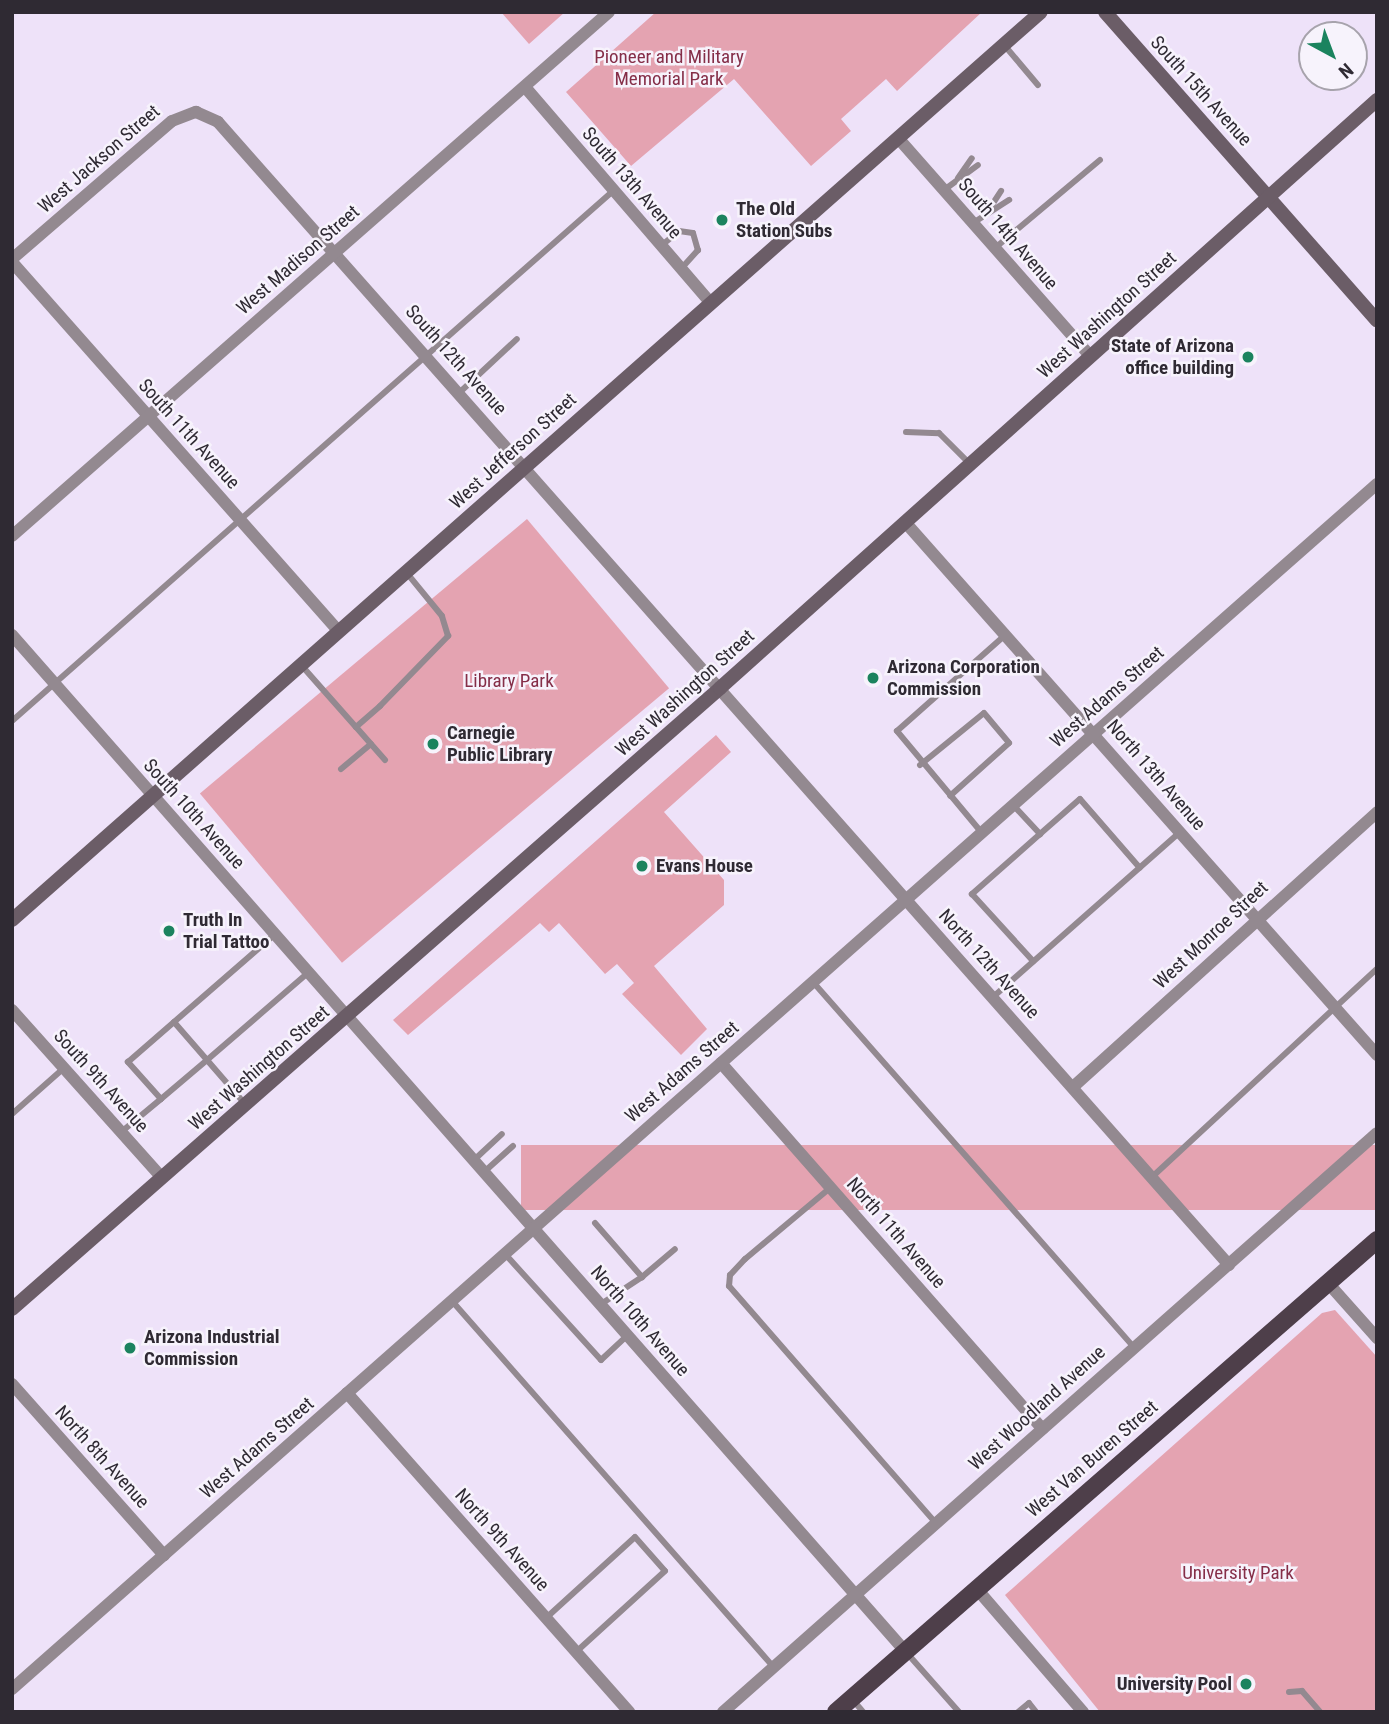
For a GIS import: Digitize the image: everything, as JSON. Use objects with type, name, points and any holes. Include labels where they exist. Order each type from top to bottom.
[{"type":"main road","name":"West Jefferson Street","points":[[12,920],[1041,12]]},
{"type":"main road","name":"South 15th Avenue","points":[[1105,12],[1377,320]]},
{"type":"main road","name":"West Washington Street","points":[[12,1309],[720,688],[1377,100]]},
{"type":"main road","name":"West Van Buren Street","points":[[836,1712],[857,1705],[905,1651],[1377,1240]]},
{"type":"street","name":"West Madison Street","points":[[12,537],[609,12]]},
{"type":"street","name":"South 13th Avenue","points":[[525,87],[710,303]]},
{"type":"street","name":"West Jackson Street","points":[[12,261],[172,121],[196,112],[218,122]]},
{"type":"street","name":"South 12th Avenue","points":[[218,122],[720,688]]},
{"type":"street","name":"South 14th Avenue","points":[[898,138],[1090,356]]},
{"type":"street","name":"South 11th Avenue","points":[[12,261],[338,631]]},
{"type":"street","name":"West Adams Street","points":[[12,1689],[1377,484]]},
{"type":"street","name":"North 13th Avenue","points":[[905,522],[1007,634],[1377,1055]]},
{"type":"street","name":"South 10th Avenue","points":[[12,635],[348,1016]]},
{"type":"street","name":"North 12th Avenue","points":[[720,688],[1229,1265]]},
{"type":"street","name":"West Monroe Street","points":[[1073,1087],[1377,812]]},
{"type":"street","name":"South 9th Avenue","points":[[12,1010],[162,1178]]},
{"type":"street","name":"North 10th Avenue","points":[[348,1016],[905,1651]]},
{"type":"street","name":"North 11th Avenue","points":[[721,1063],[1042,1429]]},
{"type":"street","name":"West Woodland Avenue","points":[[723,1712],[1377,1133]]},
{"type":"street","points":[[1328,1283],[1377,1338]]},
{"type":"street","name":"North 8th Avenue","points":[[12,1384],[164,1555]]},
{"type":"street","name":"North 9th Avenue","points":[[347,1393],[629,1712]]},
{"type":"street","points":[[976,1588],[1083,1712]]},
{"type":"lane","points":[[1004,45],[1038,85]]},
{"type":"lane","points":[[958,178],[972,158]]},
{"type":"lane","points":[[995,248],[1100,160]]},
{"type":"lane","points":[[944,190],[978,165]]},
{"type":"lane","points":[[12,720],[613,191]]},
{"type":"lane","points":[[988,211],[1001,191]]},
{"type":"lane","points":[[974,223],[988,211],[1009,200]]},
{"type":"lane","points":[[661,246],[679,231],[693,233],[698,250],[681,269]]},
{"type":"lane","points":[[459,393],[517,340]]},
{"type":"lane","points":[[906,432],[939,433],[970,464]]},
{"type":"lane","points":[[356,727],[446,645],[442,616],[406,572]]},
{"type":"lane","points":[[982,832],[920,765],[897,731],[1007,634]]},
{"type":"lane","points":[[300,665],[385,760]]},
{"type":"lane","points":[[920,765],[984,713],[1009,743],[950,796]]},
{"type":"lane","points":[[341,769],[370,744]]},
{"type":"lane","points":[[1033,961],[972,894],[1080,799],[1140,868]]},
{"type":"lane","points":[[1013,805],[1040,834]]},
{"type":"lane","points":[[993,997],[1180,832]]},
{"type":"lane","points":[[162,1099],[128,1062],[275,934]]},
{"type":"lane","points":[[1152,1177],[1325,1023],[1335,1007],[1377,969]]},
{"type":"lane","points":[[120,1133],[309,972]]},
{"type":"lane","points":[[813,982],[1134,1346]]},
{"type":"lane","points":[[174,1022],[246,1105]]},
{"type":"lane","points":[[12,1114],[64,1068]]},
{"type":"lane","points":[[474,1160],[502,1134]]},
{"type":"lane","points":[[484,1172],[513,1146]]},
{"type":"lane","points":[[830,1188],[745,1259],[730,1275],[729,1286],[936,1523]]},
{"type":"lane","points":[[595,1223],[642,1278]]},
{"type":"lane","points":[[600,1305],[642,1278],[675,1249]]},
{"type":"lane","points":[[505,1254],[601,1360],[627,1336]]},
{"type":"lane","points":[[452,1301],[774,1667]]},
{"type":"lane","points":[[546,1618],[635,1537],[665,1571],[576,1652]]},
{"type":"lane","points":[[905,1651],[959,1712]]},
{"type":"lane","points":[[1289,1692],[1302,1691],[1320,1712]]},
{"type":"lane","points":[[1018,1712],[1029,1703],[1036,1712]]},
{"type":"green space","name":"Pioneer and Military Memorial Park","points":[[501,12],[565,12],[529,44]]},
{"type":"green space","points":[[656,12],[982,12],[897,91],[886,79],[841,119],[851,131],[811,166],[734,79],[631,166],[566,92]]},
{"type":"green space","name":"Library Park","points":[[527,519],[669,688],[342,963],[200,793]]},
{"type":"green space","points":[[716,735],[731,752],[664,812],[724,880],[724,905],[654,966],[707,1029],[681,1055],[622,994],[634,983],[617,964],[605,974],[559,923],[549,932],[540,923],[408,1035],[393,1020]]},
{"type":"green space","points":[[521,1145],[1377,1145],[1377,1210],[521,1210]]},
{"type":"green space","name":"University Park","points":[[1335,1310],[1377,1357],[1377,1712],[1100,1712],[1005,1595],[1322,1313]]},
{"type":"place","name":"The Old Station Subs","points":[[722,220]]},
{"type":"place","name":"State of Arizona office building","points":[[1248,357]]},
{"type":"place","name":"Arizona Corporation Commission","points":[[873,678]]},
{"type":"place","name":"Carnegie Public Library","points":[[433,744]]},
{"type":"place","name":"Evans House","points":[[642,866]]},
{"type":"place","name":"Truth In Trial Tattoo","points":[[169,931]]},
{"type":"place","name":"Arizona Industrial Commission","points":[[130,1348]]},
{"type":"place","name":"University Pool","points":[[1246,1684]]}]
